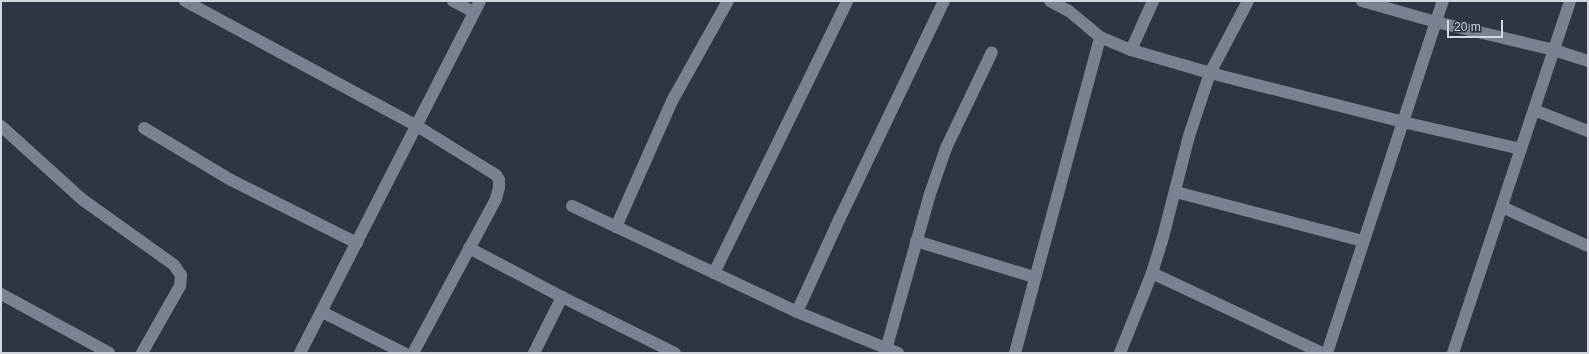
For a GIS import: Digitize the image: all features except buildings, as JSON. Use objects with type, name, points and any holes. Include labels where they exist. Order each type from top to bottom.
[{"type":"street","points":[[185,1],[417,126],[496,175],[499,180],[496,199],[413,353]]},
{"type":"street","points":[[300,353],[477,6],[453,1]]},
{"type":"street","points":[[616,227],[672,101],[728,1]]},
{"type":"street","points":[[714,273],[847,1]]},
{"type":"street","points":[[797,312],[869,156],[944,1]]},
{"type":"street","points":[[1050,1],[1071,6],[1100,37],[1131,50],[1210,73],[1403,122],[1521,149]]},
{"type":"street","points":[[1131,50],[1153,1]]},
{"type":"street","points":[[1120,353],[1152,273],[1176,192],[1188,136],[1210,73],[1248,1]]},
{"type":"street","points":[[1362,1],[1436,22],[1554,50],[1588,61]]},
{"type":"street","points":[[1327,353],[1443,1]]},
{"type":"street","points":[[1453,353],[1570,1]]},
{"type":"street","points":[[1015,353],[1034,276],[1100,37]]},
{"type":"street","points":[[885,351],[930,194],[946,148],[992,52]]},
{"type":"street","points":[[1534,110],[1588,131]]},
{"type":"street","points":[[1,126],[83,200],[174,265],[181,275],[180,286],[142,353]]},
{"type":"street","points":[[144,128],[231,180],[357,243]]},
{"type":"street","points":[[1176,192],[1363,241]]},
{"type":"street","points":[[572,206],[797,312],[885,351],[898,353]]},
{"type":"street","points":[[1502,207],[1588,246]]},
{"type":"street","points":[[916,241],[1034,276]]},
{"type":"street","points":[[470,248],[562,297],[675,353]]},
{"type":"street","points":[[1152,273],[1316,352]]},
{"type":"street","points":[[1,294],[109,353]]},
{"type":"street","points":[[534,353],[562,297]]},
{"type":"street","points":[[322,312],[404,353]]}]
